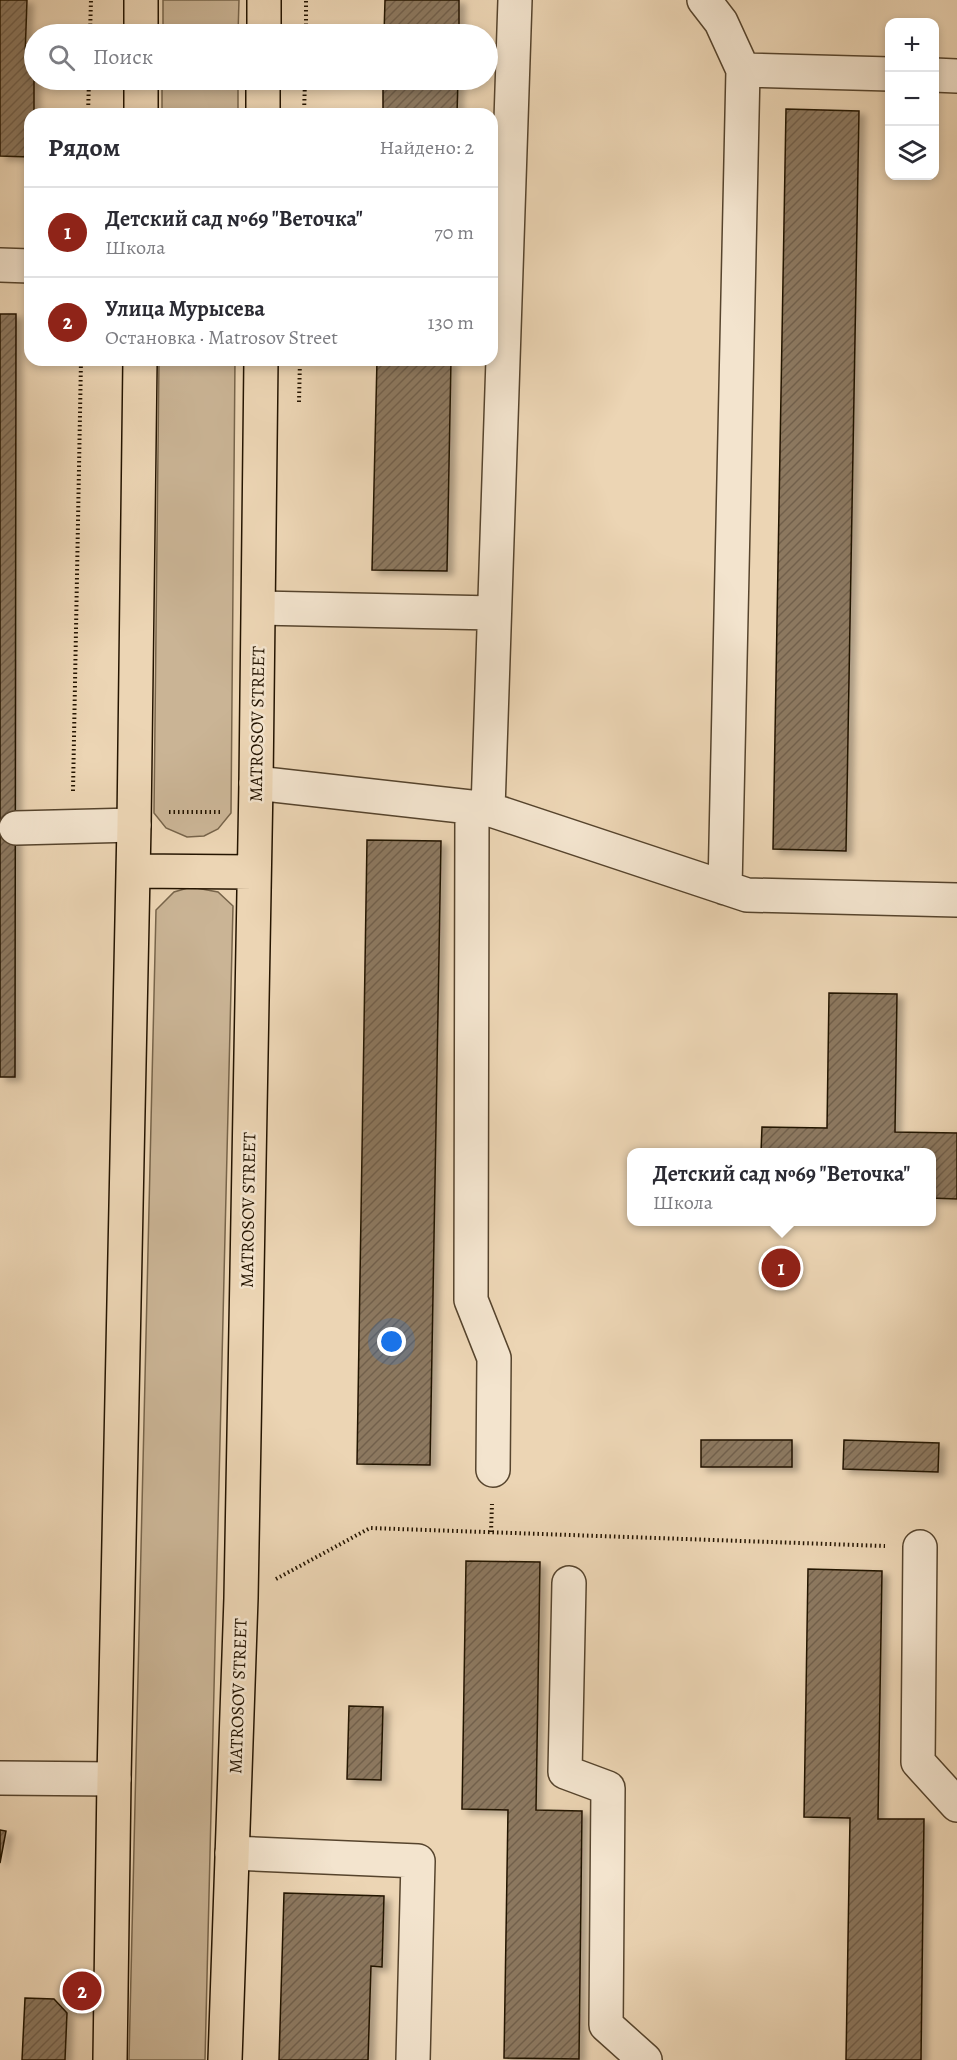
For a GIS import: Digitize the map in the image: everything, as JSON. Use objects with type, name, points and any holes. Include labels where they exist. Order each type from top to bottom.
[{"type":"main road","points":[[141,0],[141,24]]},
{"type":"main road","points":[[264,0],[264,24]]},
{"type":"main road","points":[[141,90],[141,108]]},
{"type":"main road","points":[[263,90],[263,108]]},
{"type":"main road","points":[[110,2060],[134,818],[140,366]]},
{"type":"main road","name":"MATROSOV STREET","points":[[225,2060],[241,1598],[256,798],[261,366]]},
{"type":"main road","points":[[133,871],[253,872]]},
{"type":"street","points":[[493,1470],[494,1358],[471,1300],[480,809],[494,613],[515,0]]},
{"type":"street","points":[[704,0],[721,22],[743,69],[725,888]]},
{"type":"street","points":[[743,69],[885,74]]},
{"type":"street","points":[[939,75],[957,76]]},
{"type":"street","points":[[0,265],[24,266]]},
{"type":"street","points":[[259,608],[494,613]]},
{"type":"street","points":[[256,798],[480,809],[747,895],[957,900]]},
{"type":"street","points":[[16,828],[72,827],[134,818]]},
{"type":"street","points":[[920,1547],[918,1762],[957,1805]]},
{"type":"street","points":[[569,1583],[565,1772],[608,1788],[606,2025],[645,2060]]},
{"type":"street","points":[[0,1778],[114,1779]]},
{"type":"street","points":[[232,1853],[418,1861],[414,2060]]},
{"type":"path","points":[[90,24],[91,0]]},
{"type":"path","points":[[306,0],[306,24]]},
{"type":"path","points":[[88,108],[89,90]]},
{"type":"path","points":[[304,108],[305,90]]},
{"type":"path","points":[[72,827],[81,366]]},
{"type":"path","points":[[134,818],[256,798]]},
{"type":"path","points":[[241,1598],[370,1528],[920,1547]]},
{"type":"shaded area","points":[[163,0],[239,0],[238,24],[163,24]]},
{"type":"shaded area","points":[[162,90],[238,90],[238,108],[162,108]]},
{"type":"shaded area","points":[[159,366],[235,366],[231,813],[218,829],[204,836],[187,837],[166,828],[154,813]]},
{"type":"shaded area","points":[[191,887],[218,892],[233,906],[205,2060],[129,2060],[156,910],[174,892]]},
{"type":"building","points":[[0,0],[27,0],[26,24],[24,24],[24,90],[34,90],[34,108],[24,108],[24,157],[0,156]]},
{"type":"building","points":[[385,0],[459,0],[459,24],[384,24]]},
{"type":"building","points":[[383,90],[458,90],[457,108],[383,108]]},
{"type":"building","points":[[786,109],[859,111],[846,851],[773,849]]},
{"type":"building","points":[[0,314],[16,314],[15,1077],[0,1077]]},
{"type":"building","points":[[377,366],[451,366],[447,571],[372,570]]},
{"type":"building","points":[[367,840],[441,841],[430,1465],[357,1464]]},
{"type":"building","points":[[829,993],[897,994],[895,1132],[957,1133],[957,1199],[936,1198],[936,1148],[761,1148],[762,1127],[827,1128]]},
{"type":"building","points":[[701,1440],[792,1440],[792,1467],[701,1467]]},
{"type":"building","points":[[844,1440],[939,1443],[938,1472],[843,1469]]},
{"type":"building","points":[[466,1561],[540,1562],[536,1810],[582,1811],[579,2059],[504,2058],[508,1810],[462,1809]]},
{"type":"building","points":[[808,1569],[882,1571],[878,1819],[924,1819],[921,2060],[846,2060],[850,1818],[804,1817]]},
{"type":"building","points":[[349,1706],[383,1707],[381,1780],[347,1779]]},
{"type":"building","points":[[0,1830],[6,1831],[0,1863]]},
{"type":"building","points":[[284,1893],[384,1896],[382,1967],[371,1966],[368,2060],[279,2060]]},
{"type":"building","points":[[25,1998],[54,1999],[67,2013],[65,2060],[22,2060]]},
{"type":"place","name":"Детский сад №69 \"Веточка\"","points":[[781,1268]]},
{"type":"place","name":"Улица Мурысева","points":[[82,1991]]}]
